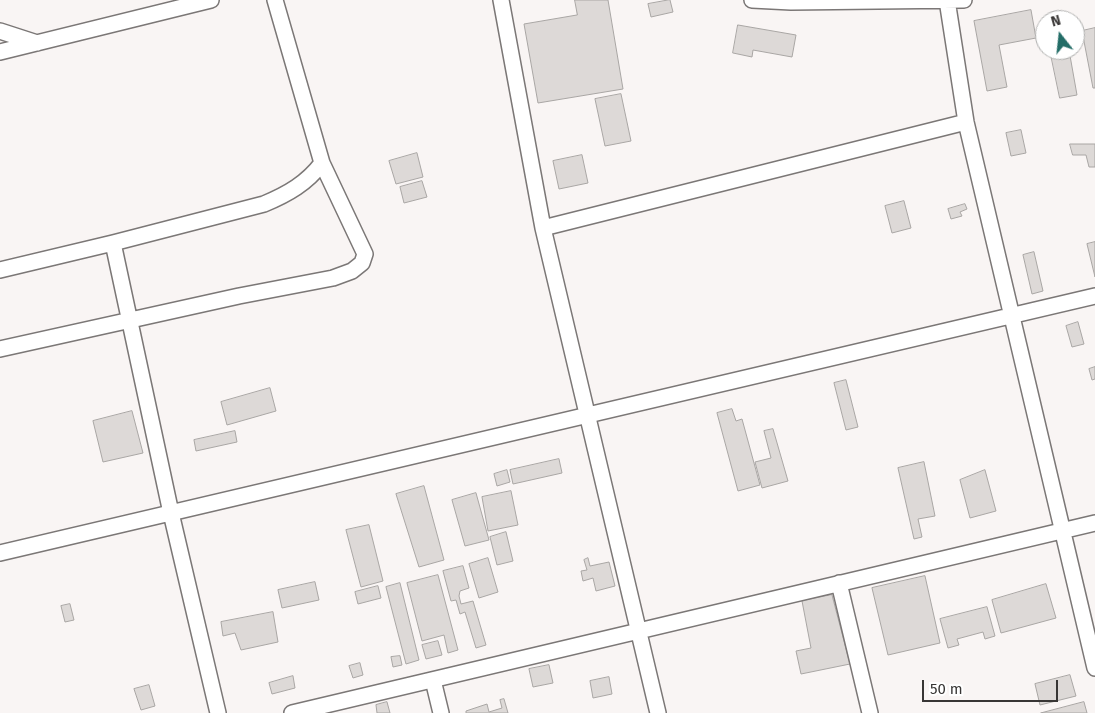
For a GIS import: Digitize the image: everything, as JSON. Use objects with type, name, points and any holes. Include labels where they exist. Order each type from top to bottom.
[{"type":"street","points":[[0,52],[211,0]]},
{"type":"street","points":[[0,349],[128,320],[333,278],[352,271],[362,263],[365,254],[322,163],[275,0]]},
{"type":"street","points":[[501,0],[542,228],[658,713]]},
{"type":"street","points":[[752,0],[791,2],[964,0]]},
{"type":"street","points":[[947,1],[966,122],[1095,668]]},
{"type":"street","points":[[0,31],[37,43]]},
{"type":"street","points":[[542,228],[966,122]]},
{"type":"street","points":[[0,270],[264,204],[287,195],[312,176],[322,163]]},
{"type":"street","points":[[113,243],[128,320],[171,513],[218,713]]},
{"type":"street","points":[[0,553],[1095,296]]},
{"type":"street","points":[[292,713],[1095,523]]},
{"type":"street","points":[[839,583],[870,713]]},
{"type":"street","points":[[433,680],[441,713]]},
{"type":"building","points":[[575,0],[608,0],[623,89],[538,103],[524,24],[577,15]]},
{"type":"building","points":[[670,0],[673,12],[651,17],[648,4]]},
{"type":"building","points":[[1031,10],[1035,38],[999,45],[1007,87],[987,91],[974,21]]},
{"type":"building","points":[[738,25],[796,35],[792,57],[753,50],[752,57],[733,53]]},
{"type":"building","points":[[1095,28],[1095,88],[1093,88],[1085,47],[1085,30]]},
{"type":"building","points":[[1052,60],[1071,60],[1077,95],[1060,98]]},
{"type":"building","points":[[621,94],[631,141],[605,146],[595,99]]},
{"type":"building","points":[[1021,130],[1026,153],[1011,156],[1006,133]]},
{"type":"building","points":[[1070,144],[1095,144],[1095,167],[1089,167],[1086,155],[1073,155]]},
{"type":"building","points":[[417,153],[423,177],[396,184],[389,161]]},
{"type":"building","points":[[582,155],[588,183],[559,189],[553,161]]},
{"type":"building","points":[[422,181],[427,197],[404,203],[400,187]]},
{"type":"building","points":[[904,201],[911,228],[892,233],[885,206]]},
{"type":"building","points":[[965,204],[967,209],[960,212],[962,216],[951,219],[948,209]]},
{"type":"building","points":[[1095,242],[1095,277],[1087,244]]},
{"type":"building","points":[[1034,252],[1043,291],[1032,294],[1023,255]]},
{"type":"building","points":[[1078,322],[1084,344],[1072,347],[1066,326]]},
{"type":"building","points":[[1095,367],[1095,379],[1092,380],[1089,369]]},
{"type":"building","points":[[846,380],[858,427],[846,430],[834,383]]},
{"type":"building","points":[[270,388],[276,411],[227,425],[221,402]]},
{"type":"building","points":[[732,409],[736,421],[742,419],[760,485],[738,491],[717,413]]},
{"type":"building","points":[[132,411],[143,453],[103,462],[93,421]]},
{"type":"building","points":[[773,429],[788,481],[762,488],[755,462],[771,458],[764,431]]},
{"type":"building","points":[[235,431],[237,442],[196,451],[194,440]]},
{"type":"building","points":[[559,459],[562,473],[513,484],[510,470]]},
{"type":"building","points":[[924,462],[935,516],[918,519],[922,537],[914,539],[898,468]]},
{"type":"building","points":[[507,470],[510,482],[497,486],[494,474]]},
{"type":"building","points":[[985,470],[996,511],[970,518],[960,480]]},
{"type":"building","points":[[424,486],[444,560],[419,567],[396,494]]},
{"type":"building","points":[[511,491],[518,525],[488,531],[482,497]]},
{"type":"building","points":[[476,493],[489,540],[465,546],[452,500]]},
{"type":"building","points":[[369,525],[383,581],[361,587],[346,530]]},
{"type":"building","points":[[506,532],[513,561],[497,565],[490,537]]},
{"type":"building","points":[[488,558],[498,592],[479,598],[469,564]]},
{"type":"building","points":[[588,558],[590,566],[609,562],[615,586],[596,591],[593,578],[583,581],[581,571],[587,570],[584,560]]},
{"type":"building","points":[[463,566],[469,588],[460,591],[461,604],[473,601],[486,645],[476,648],[465,612],[460,614],[456,600],[451,601],[443,571]]},
{"type":"building","points":[[438,575],[458,650],[448,653],[444,635],[422,641],[407,583]]},
{"type":"building","points":[[925,576],[940,643],[888,655],[872,588]]},
{"type":"building","points":[[315,582],[319,600],[282,608],[278,590]]},
{"type":"building","points":[[400,583],[419,660],[406,664],[386,587]]},
{"type":"building","points":[[1046,584],[1056,618],[1001,633],[992,600]]},
{"type":"building","points":[[378,586],[381,598],[358,604],[355,592]]},
{"type":"building","points":[[832,595],[850,664],[801,674],[796,651],[811,648],[802,601]]},
{"type":"building","points":[[70,604],[74,620],[65,622],[61,606]]},
{"type":"building","points":[[987,607],[995,636],[985,639],[983,632],[957,639],[959,645],[948,648],[940,619]]},
{"type":"building","points":[[273,612],[278,642],[241,650],[235,633],[223,636],[221,622]]},
{"type":"building","points":[[438,641],[442,655],[426,659],[422,645]]},
{"type":"building","points":[[400,656],[402,665],[393,667],[391,657]]},
{"type":"building","points":[[360,663],[363,675],[353,678],[349,666]]},
{"type":"building","points":[[549,665],[553,683],[533,687],[529,669]]},
{"type":"building","points":[[1070,675],[1076,696],[1040,705],[1035,684]]},
{"type":"building","points":[[293,676],[295,688],[272,694],[269,683]]},
{"type":"building","points":[[609,677],[612,694],[593,698],[590,681]]},
{"type":"building","points":[[149,685],[155,706],[141,710],[134,689]]},
{"type":"building","points":[[504,699],[508,713],[466,713],[466,711],[487,704],[489,712],[502,708],[500,700]]},
{"type":"building","points":[[387,702],[390,713],[377,713],[376,705]]},
{"type":"building","points":[[1084,702],[1087,713],[1041,713]]}]
